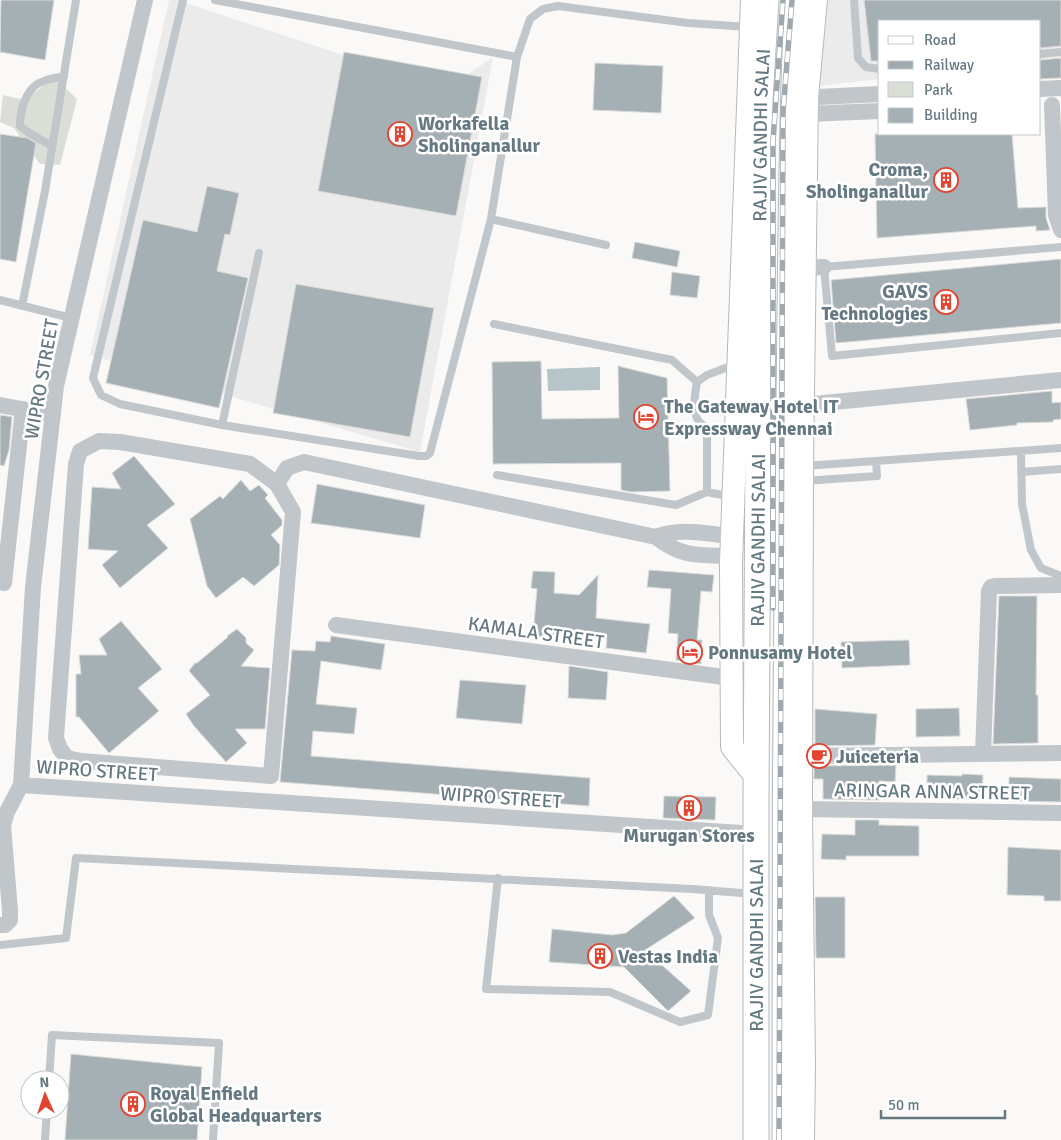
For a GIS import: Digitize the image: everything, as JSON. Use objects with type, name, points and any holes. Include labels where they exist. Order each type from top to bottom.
[{"type":"main road","name":"RAJIV GANDHI SALAI","points":[[756,1140],[760,121],[766,0]]},
{"type":"main road","name":"RAJIV GANDHI SALAI","points":[[785,1140],[784,800],[796,433],[796,398],[790,334],[800,108],[797,0]]},
{"type":"main road","points":[[760,121],[800,108]]},
{"type":"main road","points":[[759,334],[768,344],[778,344],[786,340],[790,334]]},
{"type":"main road","points":[[759,392],[765,383],[777,380],[786,386],[796,398]]},
{"type":"street","name":"WIPRO STREET","points":[[145,0],[56,386],[32,587],[21,785],[756,834]]},
{"type":"street","points":[[752,0],[734,432],[731,678],[732,747],[756,776]]},
{"type":"street","points":[[816,0],[800,108],[815,268],[796,398],[1061,380]]},
{"type":"street","points":[[1041,89],[1061,88]]},
{"type":"street","points":[[800,108],[878,94]]},
{"type":"street","points":[[1051,105],[1056,215],[1061,230]]},
{"type":"street","points":[[800,108],[878,112]]},
{"type":"street","points":[[0,405],[53,415]]},
{"type":"street","points":[[23,409],[2,583],[32,587]]},
{"type":"street","points":[[796,433],[802,474],[801,809],[803,1140]]},
{"type":"street","points":[[270,802],[294,512],[277,484],[250,464],[120,442],[99,441],[80,451],[76,464],[56,738],[60,750],[67,758],[81,761],[271,776]]},
{"type":"street","points":[[277,484],[287,468],[304,462],[656,537],[669,548],[678,551],[698,554],[732,546]]},
{"type":"street","points":[[983,754],[989,591],[991,587],[995,586],[1061,585]]},
{"type":"street","name":"KAMALA STREET","points":[[336,625],[731,678]]},
{"type":"street","points":[[802,756],[1061,753]]},
{"type":"street","points":[[0,925],[5,925],[10,920],[2,826],[6,812],[21,785]]},
{"type":"street","name":"ARINGAR ANNA STREET","points":[[801,809],[1061,813]]},
{"type":"lane","points":[[22,306],[52,146],[76,0]]},
{"type":"lane","points":[[183,0],[93,378],[101,395],[120,404],[222,425],[419,456],[426,456],[430,453],[491,219],[517,57],[530,19],[543,9],[558,6],[688,23],[751,27]]},
{"type":"lane","points":[[215,0],[517,57]]},
{"type":"lane","points":[[854,0],[858,58],[866,67],[878,69]]},
{"type":"lane","points":[[1041,54],[1061,52]]},
{"type":"lane","points":[[52,146],[20,126],[20,114],[30,91],[42,81],[64,76]]},
{"type":"lane","points":[[491,219],[606,245]]},
{"type":"lane","points":[[1061,247],[815,268],[832,356],[1061,333]]},
{"type":"lane","points":[[222,425],[259,253]]},
{"type":"lane","points":[[0,300],[71,318]]},
{"type":"lane","points":[[494,324],[672,360],[697,382]]},
{"type":"lane","points":[[734,432],[715,431],[702,426],[696,416],[694,396],[697,382],[707,375],[737,363]]},
{"type":"lane","points":[[707,492],[708,428]]},
{"type":"lane","points":[[802,474],[876,461],[1061,448]]},
{"type":"lane","points":[[1021,452],[1022,504],[1031,550],[1041,568],[1061,576]]},
{"type":"lane","points":[[802,474],[877,476],[876,461]]},
{"type":"lane","points":[[1021,472],[1061,469]]},
{"type":"lane","points":[[497,474],[676,505],[707,492],[734,497]]},
{"type":"lane","points":[[0,945],[66,938],[76,858],[498,878],[709,890],[756,895]]},
{"type":"lane","points":[[498,878],[486,989],[610,992],[680,1022],[708,1015],[718,938],[709,915],[709,890]]},
{"type":"lane","points":[[50,1070],[52,1035],[219,1043],[213,1140]]},
{"type":"lane","points":[[45,1140],[46,1120]]},
{"type":"shaded area","points":[[169,0],[177,0],[446,89],[493,57],[420,452],[90,355]]},
{"type":"shaded area","points":[[826,0],[1061,0],[1061,57],[1041,59],[1041,20],[878,20],[878,79],[819,86]]},
{"type":"shaded area","points":[[600,367],[600,390],[548,391],[547,369]]},
{"type":"green space","points":[[54,77],[77,99],[60,165],[40,164],[14,128],[0,122],[3,95],[25,100]]},
{"type":"building","points":[[1,0],[54,0],[45,60],[0,52]]},
{"type":"building","points":[[864,0],[1061,0],[1061,46],[1041,48],[1041,20],[878,20],[878,61],[871,61]]},
{"type":"building","name":"Workafella Sholinganallur","points":[[344,52],[482,77],[456,216],[318,191]]},
{"type":"building","points":[[1061,58],[1061,78],[1041,79],[1041,60]]},
{"type":"building","points":[[595,63],[663,66],[661,113],[593,110]]},
{"type":"building","points":[[0,134],[27,138],[36,143],[16,262],[0,259]]},
{"type":"building","name":"Croma, Sholinganallur","points":[[875,134],[1012,135],[1018,208],[1046,207],[1046,218],[1050,230],[1036,231],[1036,226],[877,238]]},
{"type":"building","points":[[207,186],[239,193],[230,235],[225,234],[217,271],[248,278],[219,408],[106,383],[143,220],[197,232]]},
{"type":"building","points":[[635,242],[680,251],[677,267],[632,258]]},
{"type":"building","name":"GAVS Technologies","points":[[1061,259],[1061,323],[836,343],[831,280]]},
{"type":"building","points":[[672,272],[700,276],[697,298],[670,295]]},
{"type":"building","points":[[296,284],[434,308],[410,437],[273,413]]},
{"type":"building","points":[[541,361],[542,419],[619,418],[618,366],[667,378],[670,491],[631,492],[621,490],[621,463],[493,464],[492,362]]},
{"type":"building","points":[[1052,391],[1052,403],[1061,402],[1061,419],[1053,420],[1053,422],[1017,423],[1017,425],[970,430],[966,399]]},
{"type":"building","points":[[1,415],[12,417],[9,450],[4,466],[0,465]]},
{"type":"building","points":[[134,456],[175,504],[147,525],[168,548],[120,588],[102,565],[118,551],[88,549],[92,487],[121,489],[112,473]]},
{"type":"building","points":[[241,480],[250,491],[259,485],[268,495],[265,498],[282,520],[282,525],[271,535],[280,545],[279,565],[254,586],[243,577],[216,598],[207,586],[190,519],[220,496],[223,499]]},
{"type":"building","points":[[317,484],[425,505],[420,538],[311,523]]},
{"type":"building","points":[[649,570],[714,575],[712,592],[701,591],[697,640],[702,640],[701,664],[676,660],[678,634],[668,633],[671,589],[647,587]]},
{"type":"building","points":[[533,571],[555,572],[554,593],[579,595],[598,575],[596,618],[650,624],[646,653],[606,648],[607,639],[560,635],[560,639],[533,636],[537,589],[531,588]]},
{"type":"building","points":[[999,596],[1037,596],[1036,695],[1038,695],[1038,743],[993,744]]},
{"type":"building","points":[[121,621],[162,669],[138,688],[159,711],[109,753],[79,717],[76,717],[76,674],[81,674],[79,655],[107,655],[99,639]]},
{"type":"building","points":[[237,629],[246,638],[246,643],[254,650],[241,666],[270,668],[265,729],[235,729],[247,743],[226,762],[194,726],[186,714],[210,695],[189,671],[195,663]]},
{"type":"building","points":[[331,636],[385,644],[381,670],[321,661],[316,704],[357,708],[354,734],[313,731],[311,756],[590,778],[589,806],[280,782],[292,650],[315,651],[316,641],[330,642]]},
{"type":"building","points":[[909,640],[910,665],[842,668],[841,642]]},
{"type":"building","points":[[569,666],[608,672],[606,700],[568,698]]},
{"type":"building","points":[[460,680],[526,685],[522,724],[456,718]]},
{"type":"building","points":[[959,708],[960,736],[916,737],[916,709]]},
{"type":"building","points":[[815,709],[877,714],[875,745],[815,746]]},
{"type":"building","points":[[896,765],[895,782],[879,781],[879,800],[823,799],[823,779],[814,779],[814,766]]},
{"type":"building","points":[[962,774],[983,775],[982,799],[927,799],[927,775],[962,776]]},
{"type":"building","points":[[1009,777],[1061,779],[1061,802],[1009,801]]},
{"type":"building","name":"Murugan Stores","points":[[664,796],[716,797],[715,820],[663,818]]},
{"type":"building","points":[[855,820],[879,820],[879,825],[919,826],[919,856],[846,856],[846,860],[821,859],[822,834],[855,835]]},
{"type":"building","points":[[1008,847],[1061,850],[1061,901],[1044,901],[1044,896],[1007,895]]},
{"type":"building","name":"Vestas India","points":[[674,896],[695,918],[645,950],[691,991],[668,1011],[624,967],[549,962],[552,929],[612,935],[626,933]]},
{"type":"building","points":[[815,897],[845,897],[845,958],[816,958]]},
{"type":"building","name":"Royal Enfield Global Headquarters","points":[[71,1054],[202,1067],[197,1140],[65,1140],[66,1120],[70,1120]]},
{"type":"railway","points":[[773,608],[773,141],[783,0]]},
{"type":"railway","points":[[779,1140],[783,112],[792,0]]},
{"type":"place","name":"Workafella Sholinganallur","points":[[400,134]]},
{"type":"place","name":"Croma, Sholinganallur","points":[[946,180]]},
{"type":"place","name":"GAVS Technologies","points":[[946,302]]},
{"type":"place","name":"The Gateway Hotel IT Expressway Chennai","points":[[646,417]]},
{"type":"place","name":"Ponnusamy Hotel","points":[[690,652]]},
{"type":"place","name":"Juiceteria","points":[[819,756]]},
{"type":"place","name":"Murugan Stores","points":[[689,808]]},
{"type":"place","name":"Vestas India","points":[[600,956]]},
{"type":"place","name":"Royal Enfield Global Headquarters","points":[[133,1104]]}]
